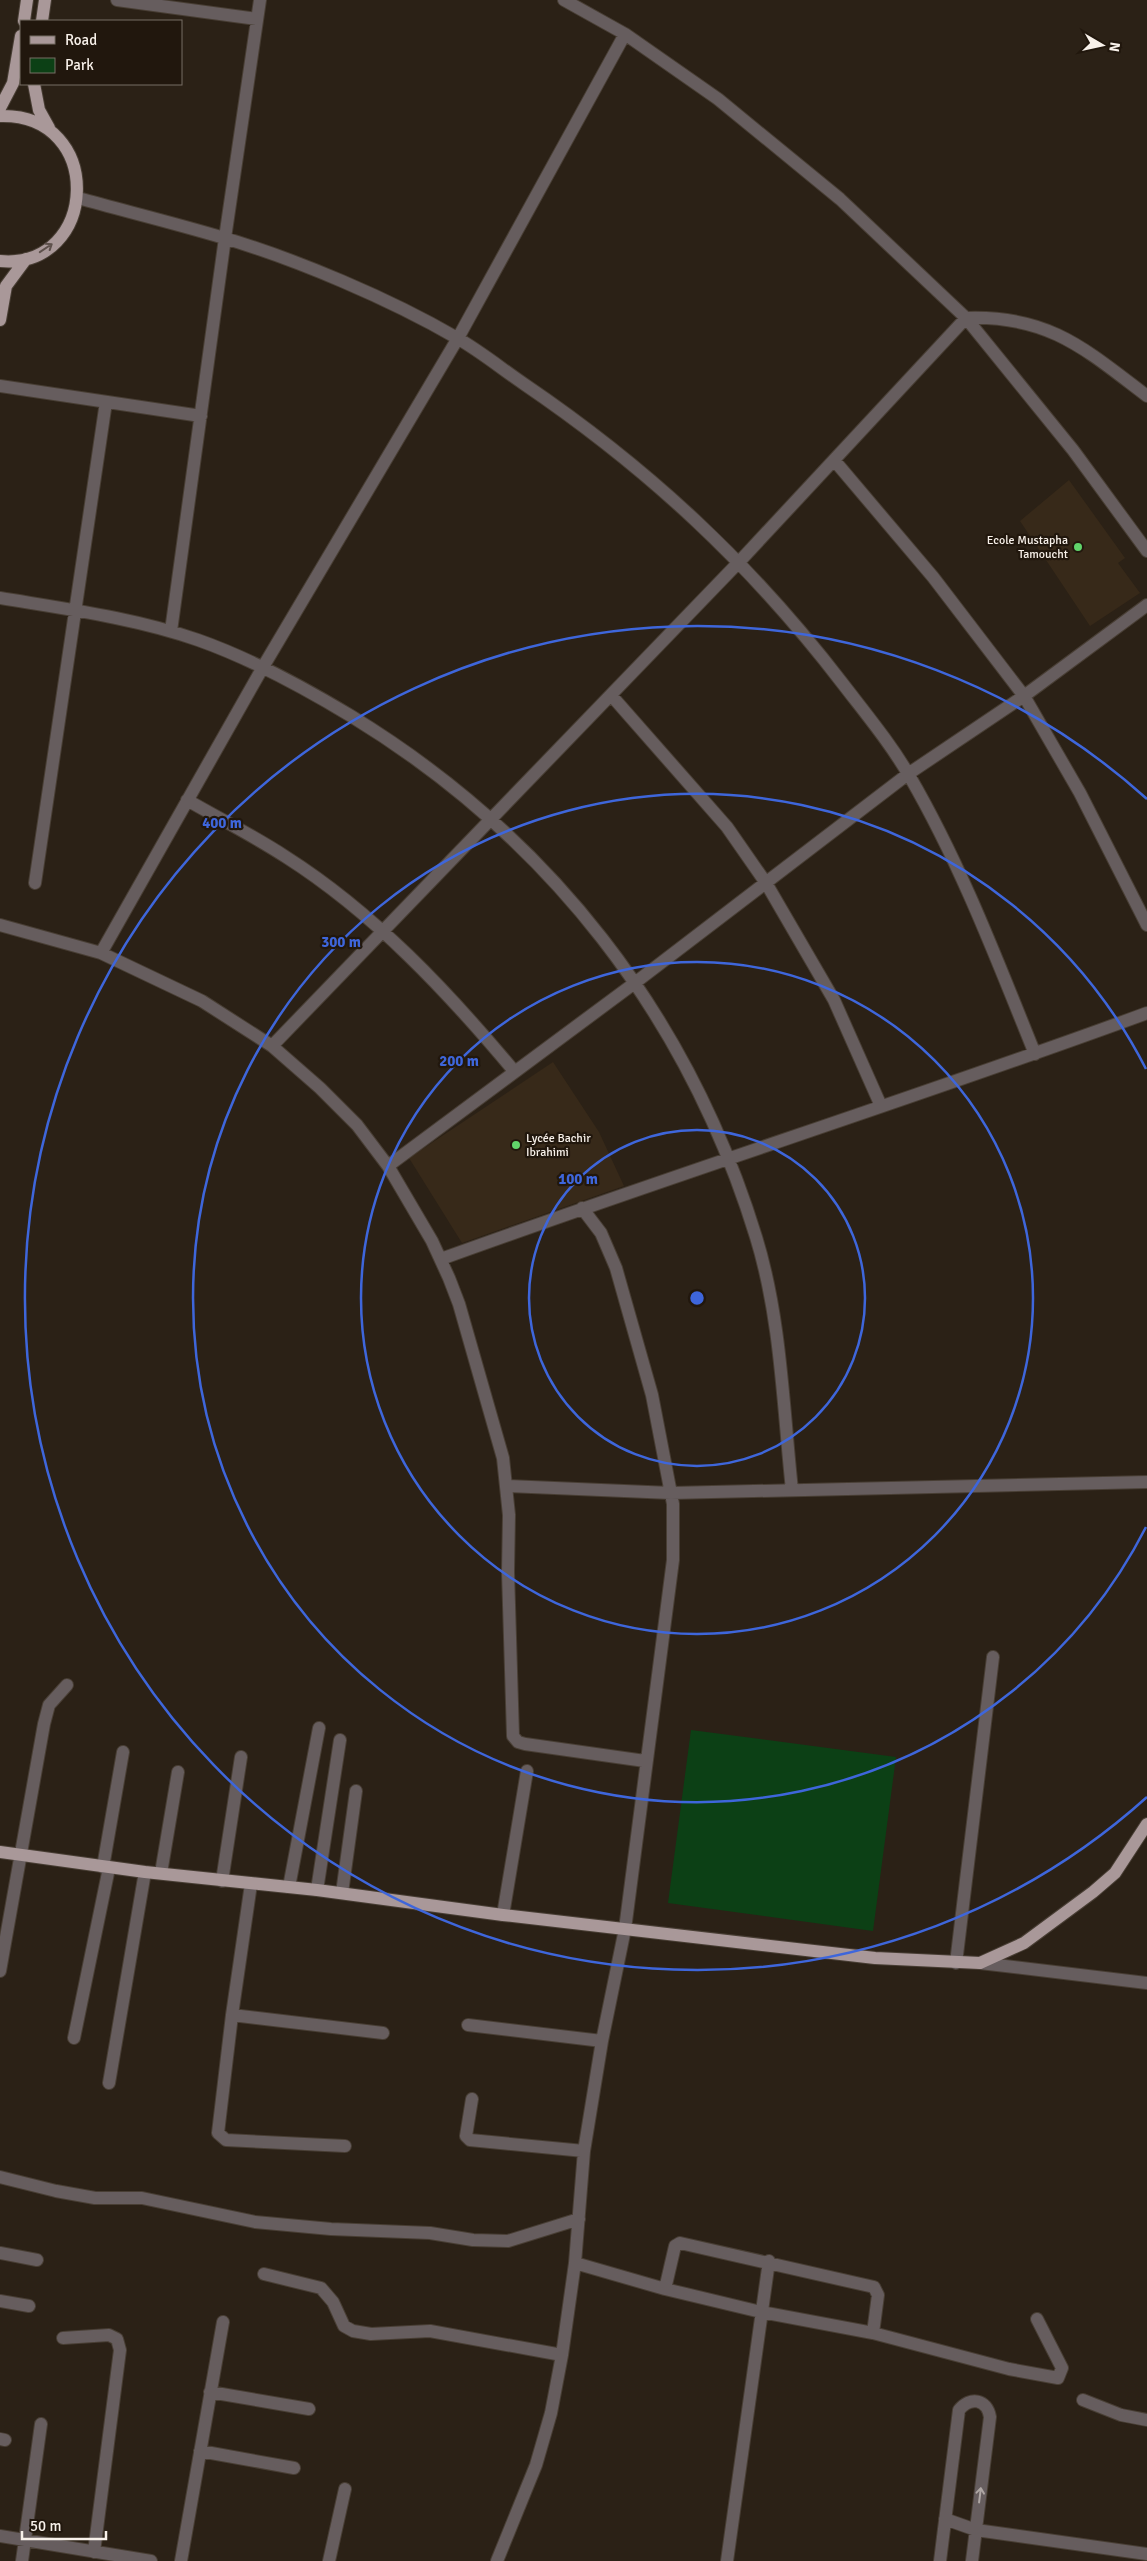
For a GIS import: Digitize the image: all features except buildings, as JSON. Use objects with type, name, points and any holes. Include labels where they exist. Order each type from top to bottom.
[{"type":"main road","points":[[24,20],[27,0]]},
{"type":"main road","points":[[42,20],[45,0]]},
{"type":"main road","points":[[0,108],[13,82],[20,42]]},
{"type":"main road","points":[[0,261],[26,258],[43,251],[64,232],[73,216],[78,198],[77,174],[73,162],[61,141],[52,132],[38,110],[34,85]]},
{"type":"main road","points":[[0,116],[28,119],[52,132]]},
{"type":"main road","points":[[0,320],[6,286],[26,258]]},
{"type":"main road","points":[[0,1852],[145,1872],[318,1890],[503,1915],[875,1958],[980,1963],[1024,1943],[1094,1892],[1115,1873],[1147,1824]]},
{"type":"street","points":[[117,0],[257,19]]},
{"type":"street","points":[[171,632],[260,0]]},
{"type":"street","points":[[564,0],[625,34],[718,99],[778,146],[840,199],[966,318],[1073,450],[1147,551]]},
{"type":"street","points":[[100,953],[263,667],[458,338],[625,34]]},
{"type":"street","points":[[78,198],[225,238],[320,273],[384,301],[458,338],[570,415],[622,454],[677,502],[739,562],[826,662],[908,774],[947,845],[983,923],[1035,1054]]},
{"type":"street","points":[[966,318],[1015,321],[1062,335],[1079,345],[1147,396]]},
{"type":"street","points":[[272,1046],[739,562],[966,318]]},
{"type":"street","points":[[0,386],[202,416]]},
{"type":"street","points":[[36,883],[106,402]]},
{"type":"street","points":[[834,460],[933,577],[1024,696],[1080,793],[1147,925]]},
{"type":"street","points":[[0,598],[76,610],[171,632],[202,642],[263,667],[318,696],[374,730],[413,757],[491,819],[562,890],[636,982],[684,1063],[730,1160],[757,1239],[774,1313],[792,1490]]},
{"type":"street","points":[[388,1166],[636,982],[908,774],[1024,696],[1147,605]]},
{"type":"street","points":[[611,695],[727,826],[766,883],[834,1000],[881,1106]]},
{"type":"street","points":[[187,800],[286,857],[382,932],[464,1012],[514,1071]]},
{"type":"street","points":[[0,925],[100,953],[202,1001],[272,1046],[320,1088],[357,1126],[388,1166],[441,1259],[459,1304],[502,1458],[507,1486],[514,1736],[518,1742],[525,1744],[645,1761]]},
{"type":"street","points":[[441,1259],[582,1208],[730,1160],[1035,1054],[1147,1013]]},
{"type":"street","points":[[497,2561],[536,2465],[551,2413],[562,2355],[575,2263],[584,2151],[602,2041],[625,1929],[645,1761],[673,1560],[674,1529],[671,1493],[652,1395],[633,1322],[616,1268],[601,1232],[582,1208]]},
{"type":"street","points":[[507,1486],[671,1493],[1147,1482]]},
{"type":"street","points":[[956,1963],[993,1657]]},
{"type":"street","points":[[0,1971],[44,1724],[49,1705],[67,1685]]},
{"type":"street","points":[[289,1887],[318,1728]]},
{"type":"street","points":[[318,1890],[340,1740]]},
{"type":"street","points":[[74,2038],[106,1867],[123,1752]]},
{"type":"street","points":[[222,1881],[241,1756]]},
{"type":"street","points":[[503,1915],[527,1771]]},
{"type":"street","points":[[161,1873],[178,1772]]},
{"type":"street","points":[[342,1893],[356,1791]]},
{"type":"street","points":[[109,2083],[145,1872]]},
{"type":"street","points":[[251,1884],[232,2015],[218,2133],[226,2140],[345,2146]]},
{"type":"street","points":[[980,1963],[1147,1983]]},
{"type":"street","points":[[232,2015],[383,2032]]},
{"type":"street","points":[[468,2025],[602,2041]]},
{"type":"street","points":[[472,2099],[465,2129],[466,2136],[470,2140],[584,2151]]},
{"type":"street","points":[[0,2177],[56,2191],[96,2198],[142,2198],[255,2222],[331,2229],[430,2233],[473,2240],[508,2241],[578,2219]]},
{"type":"street","points":[[665,2290],[676,2246],[680,2243],[769,2261],[874,2287],[878,2295],[873,2334]]},
{"type":"street","points":[[0,2253],[37,2260]]},
{"type":"street","points":[[727,2561],[769,2261]]},
{"type":"street","points":[[575,2263],[665,2290],[761,2312],[873,2334],[1009,2369],[1058,2378],[1062,2368],[1037,2319]]},
{"type":"street","points":[[264,2274],[321,2288],[333,2302],[344,2326],[353,2332],[371,2334],[430,2331],[562,2355]]},
{"type":"street","points":[[0,2301],[29,2306]]},
{"type":"street","points":[[181,2561],[223,2322]]},
{"type":"street","points":[[64,2338],[109,2335],[117,2339],[120,2350],[94,2552]]},
{"type":"street","points":[[210,2392],[309,2409]]},
{"type":"street","points":[[1083,2400],[1121,2415],[1147,2420]]},
{"type":"street","points":[[940,2561],[959,2410],[970,2401],[978,2401],[984,2404],[990,2417],[972,2561]]},
{"type":"street","points":[[22,2561],[41,2424]]},
{"type":"street","points":[[200,2451],[294,2468]]},
{"type":"street","points":[[329,2561],[345,2489]]},
{"type":"street","points":[[945,2519],[976,2530],[1147,2554]]},
{"type":"street","points":[[0,2536],[150,2561]]},
{"type":"shaded area","name":"Ecole Mustapha Tamoucht","points":[[1069,480],[1125,558],[1118,563],[1140,593],[1090,626],[1020,521]]},
{"type":"shaded area","name":"Lycée Bachir Ibrahimi","points":[[553,1062],[599,1132],[624,1186],[462,1243],[409,1158]]},
{"type":"green space","points":[[691,1730],[896,1757],[873,1931],[668,1903]]},
{"type":"place","name":"Ecole Mustapha Tamoucht","points":[[1078,547]]},
{"type":"place","name":"Lycée Bachir Ibrahimi","points":[[516,1145]]}]
